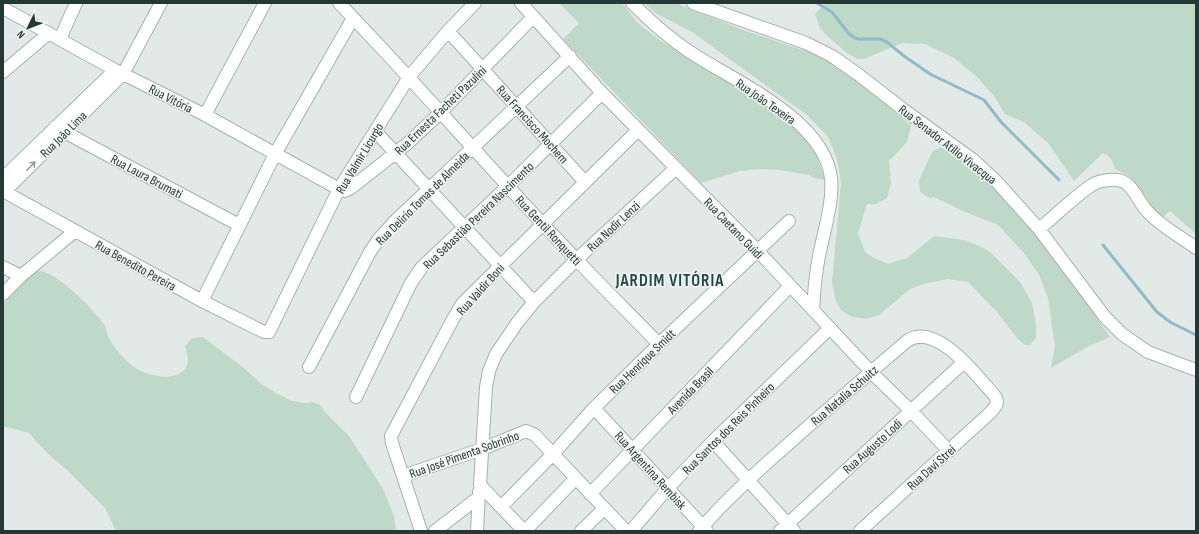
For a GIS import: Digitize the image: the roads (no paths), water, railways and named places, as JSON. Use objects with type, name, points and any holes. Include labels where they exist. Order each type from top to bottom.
[{"type":"street","points":[[60,39],[76,3]]},
{"type":"street","name":"Rua João Lima","points":[[5,186],[60,129],[119,72],[161,3]]},
{"type":"street","points":[[205,115],[264,3]]},
{"type":"street","name":"Rua Gentil Ronquetti","points":[[339,3],[409,76],[576,260],[659,344]]},
{"type":"street","name":"Rua Valmir Licurgo","points":[[270,330],[339,189],[409,76],[474,3]]},
{"type":"street","name":"Rua Caetano Guidi","points":[[521,3],[602,93],[757,250],[870,372],[911,411],[949,451]]},
{"type":"street","name":"Rua João Texeira","points":[[632,3],[654,24],[689,51],[768,99],[786,112],[806,130],[827,161],[831,178],[831,191],[817,264],[813,310]]},
{"type":"street","name":"Rua Senador Atilio Vivacqua","points":[[693,3],[806,43],[840,62],[928,129],[983,168],[1039,229],[1105,317],[1117,330],[1148,352],[1196,370]]},
{"type":"street","name":"Rua Vitória","points":[[3,8],[119,72],[205,115],[339,189]]},
{"type":"street","name":"Rua Ernesta Facheti Pazulini","points":[[339,189],[345,191],[351,188],[396,153],[441,112],[533,17]]},
{"type":"street","points":[[202,301],[275,154],[353,18]]},
{"type":"street","name":"Rua Francisco Mochem","points":[[448,31],[585,182]]},
{"type":"street","points":[[3,72],[48,33]]},
{"type":"street","name":"Rua Delirio Tomas de Almeida","points":[[309,367],[370,252],[387,229],[570,56]]},
{"type":"street","name":"Rua Sebastião Pereira Nascimento","points":[[356,397],[415,277],[430,259],[508,186],[602,93]]},
{"type":"street","name":"Rua Laura Brumati","points":[[60,129],[239,225]]},
{"type":"street","name":"Rua Valdir Boni","points":[[421,531],[391,436],[458,310],[543,223],[638,130]]},
{"type":"street","points":[[375,131],[534,302]]},
{"type":"street","name":"Rua Nodir Lenzi","points":[[477,531],[486,387],[489,371],[496,354],[517,323],[534,302],[576,260],[676,168]]},
{"type":"street","points":[[1039,229],[1093,184],[1105,180],[1118,180],[1128,185],[1151,216],[1196,248]]},
{"type":"street","name":"Rua Benedito Pereira","points":[[5,186],[75,231],[202,301],[264,332],[267,333],[270,330]]},
{"type":"street","name":"Rua Henrique Smidt","points":[[501,507],[553,454],[594,408],[788,221]]},
{"type":"street","points":[[3,294],[21,276],[75,231]]},
{"type":"street","points":[[3,267],[21,276]]},
{"type":"street","name":"Avenida Brasil","points":[[590,494],[790,286]]},
{"type":"street","name":"Rua Santos dos Reis Pinheiro","points":[[630,531],[667,488],[713,441],[830,328]]},
{"type":"street","name":"Rua Natalia Schuitz","points":[[703,529],[748,480],[906,341],[915,337],[925,337],[941,343],[952,351],[964,362],[998,400]]},
{"type":"street","name":"Rua Augusto Lodi","points":[[787,529],[964,362]]},
{"type":"street","name":"Rua Davi Strei","points":[[860,531],[991,412],[998,404],[998,400]]},
{"type":"street","name":"Rua Argentina Rembisk","points":[[594,408],[703,529]]},
{"type":"street","name":"Rua José Pimenta Sobrinho","points":[[403,476],[482,449],[526,431],[535,435],[626,531]]},
{"type":"street","points":[[713,441],[748,480],[787,529]]},
{"type":"street","points":[[435,531],[479,491],[501,507],[524,531],[576,478]]},
{"type":"street","points":[[581,531],[604,509]]},
{"type":"waterway","points":[[817,3],[832,12],[849,34],[855,38],[880,39],[887,42],[930,74],[984,100],[1001,122],[1059,180]]},
{"type":"waterway","points":[[1103,245],[1157,312],[1170,322],[1196,335]]},
{"type":"district","name":"JARDIM VITÓRIA","points":[[670,280]]}]
